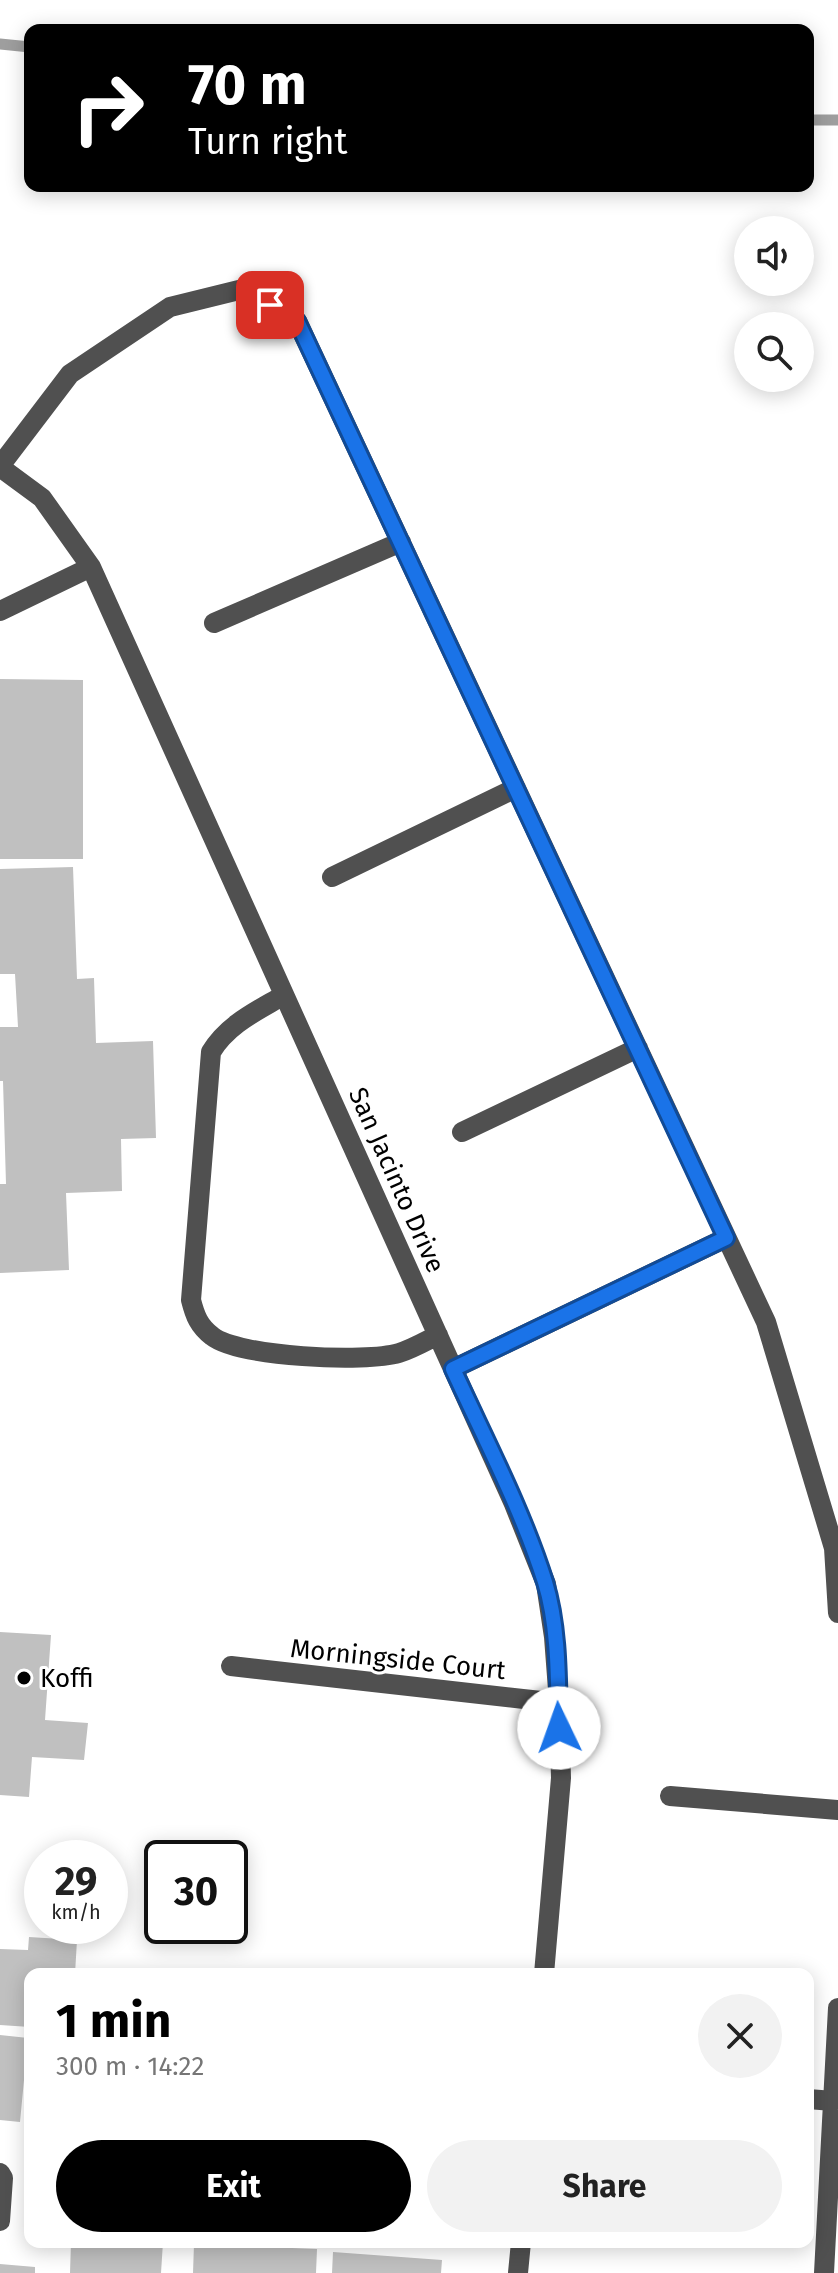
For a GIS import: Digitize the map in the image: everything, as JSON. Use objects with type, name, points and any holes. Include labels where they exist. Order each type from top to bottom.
[{"type":"street","points":[[0,466],[70,374],[170,307],[243,289],[297,321],[766,1322],[834,1548],[838,1613]]},
{"type":"street","name":"San Jacinto Drive","points":[[0,466],[42,498],[91,567],[514,1504],[546,1584],[554,1637],[561,1778],[545,1968]]},
{"type":"street","points":[[214,623],[401,542]]},
{"type":"street","points":[[0,611],[91,567]]},
{"type":"street","points":[[332,877],[516,788]]},
{"type":"street","points":[[284,995],[220,1036],[211,1052],[191,1300],[195,1319],[213,1338],[249,1350],[362,1359],[400,1353],[438,1335]]},
{"type":"street","points":[[462,1132],[638,1048]]},
{"type":"street","points":[[453,1369],[726,1238]]},
{"type":"street","name":"Morningside Court","points":[[231,1666],[559,1703]]},
{"type":"street","points":[[670,1796],[838,1810]]},
{"type":"street","points":[[824,2273],[838,2008]]},
{"type":"street","points":[[814,2099],[833,2101]]},
{"type":"street","points":[[0,2173],[3,2178],[0,2221]]},
{"type":"street","points":[[518,2273],[520,2248]]},
{"type":"building","points":[[0,679],[83,680],[83,859],[0,859]]},
{"type":"building","points":[[73,867],[77,979],[94,978],[96,1043],[153,1041],[156,1138],[121,1139],[122,1191],[66,1193],[69,1270],[0,1273],[0,1184],[6,1184],[0,1027],[18,1027],[15,974],[0,974],[0,869]]},
{"type":"building","name":"Koffi","points":[[0,1632],[51,1635],[45,1720],[88,1723],[84,1760],[32,1757],[29,1797],[0,1795]]},
{"type":"building","points":[[28,1944],[77,1944],[75,1968],[24,1968],[24,2027],[0,2025],[0,1949],[28,1950]]},
{"type":"building","points":[[0,2035],[24,2038],[20,2122],[0,2120]]},
{"type":"building","points":[[71,2248],[163,2248],[161,2273],[70,2273]]},
{"type":"building","points":[[194,2248],[317,2249],[316,2273],[193,2273]]},
{"type":"building","points":[[333,2252],[442,2260],[441,2273],[332,2273]]},
{"type":"building","points":[[0,2264],[35,2267],[35,2273],[0,2273]]},
{"type":"waterway","points":[[0,44],[24,46]]},
{"type":"waterway","points":[[814,120],[838,120]]},
{"type":"place","name":"Koffi","points":[[24,1678]]},
{"type":"route","points":[[270,305],[297,321],[726,1238],[453,1369],[546,1584],[554,1637],[559,1728]]}]
